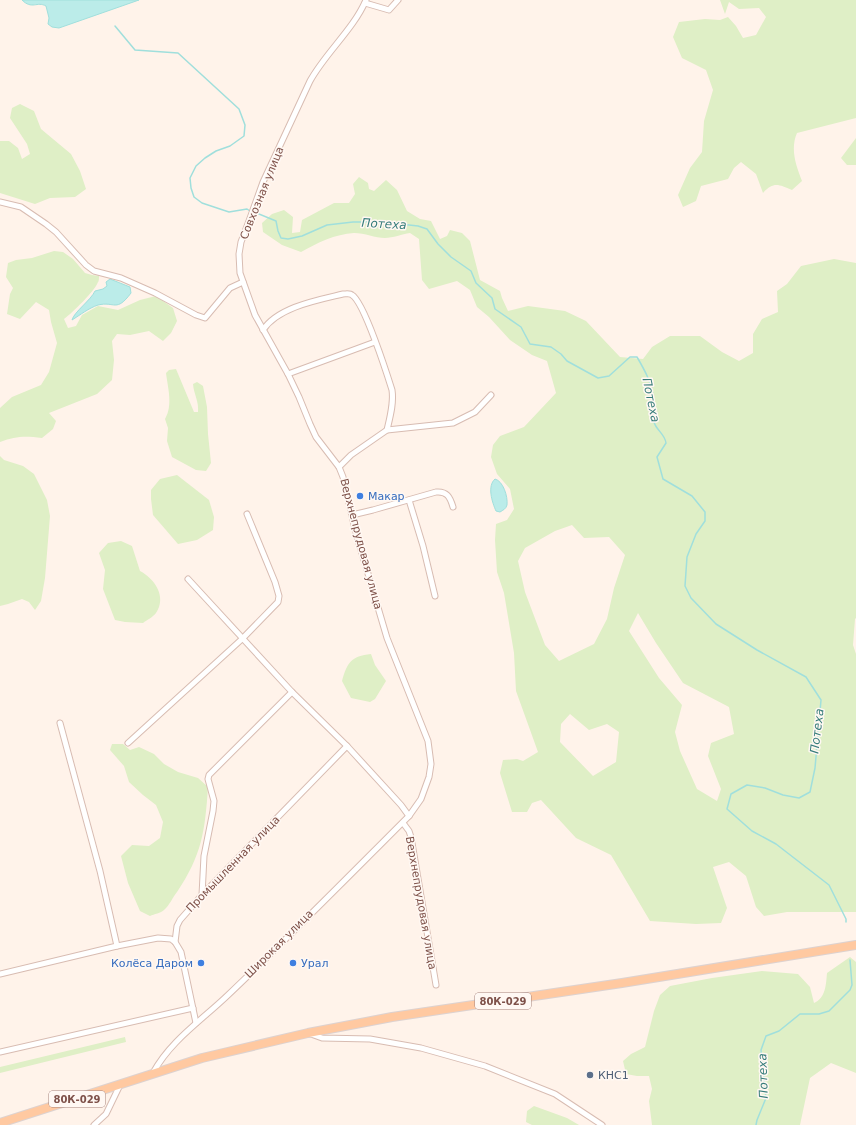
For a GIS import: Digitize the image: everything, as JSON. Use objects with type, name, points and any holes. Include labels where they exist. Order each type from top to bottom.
[{"type":"main road","name":"80К-029","points":[[0,1123],[202,1058],[308,1033],[392,1017],[630,982],[856,945]]},
{"type":"street","name":"Совхозная улица","points":[[243,282],[239,263],[239,254],[249,221],[264,182],[310,81],[318,68],[346,33],[366,2],[389,10],[398,0]]},
{"type":"street","points":[[0,202],[21,207],[46,224],[56,232],[86,265],[94,271],[121,278],[205,318],[230,288],[243,282]]},
{"type":"street","name":"Верхнепрудовая улица","points":[[243,282],[255,315],[288,374],[316,437],[339,467],[367,573],[388,638],[422,722],[428,741],[431,764],[425,789],[421,799],[409,816]]},
{"type":"street","points":[[263,330],[273,318],[306,303],[349,293],[353,295],[358,302],[375,342],[392,390],[393,395],[387,430]]},
{"type":"street","points":[[288,374],[375,342]]},
{"type":"street","points":[[339,467],[351,455],[387,430],[453,423],[475,412],[490,395]]},
{"type":"street","points":[[352,515],[442,491],[450,499],[453,507]]},
{"type":"street","points":[[409,500],[435,596]]},
{"type":"street","points":[[128,742],[242,639],[278,602],[279,599],[275,582],[247,514]]},
{"type":"street","points":[[188,579],[292,692],[347,746],[401,805],[409,816]]},
{"type":"street","points":[[202,895],[203,861],[214,801],[208,779],[209,775],[292,692]]},
{"type":"street","points":[[60,723],[100,871],[117,946]]},
{"type":"street","name":"Промышленная улица","points":[[175,942],[177,926],[202,895],[347,746]]},
{"type":"street","name":"Широкая улица","points":[[153,1074],[169,1049],[227,996],[409,816]]},
{"type":"street","name":"Верхнепрудовая улица","points":[[403,823],[409,831],[411,837],[436,985]]},
{"type":"street","points":[[0,974],[117,946],[158,938],[171,939],[175,942],[181,952],[196,1023]]},
{"type":"street","points":[[0,1052],[193,1008]]},
{"type":"street","points":[[308,1033],[322,1038],[370,1039],[422,1048],[485,1066],[555,1094],[602,1125]]},
{"type":"street","points":[[94,1125],[106,1114],[120,1085]]},
{"type":"green space","points":[[720,0],[856,0],[856,118],[797,133],[794,151],[802,181],[792,190],[774,185],[763,193],[756,174],[741,162],[734,168],[728,179],[701,186],[696,201],[683,207],[678,195],[690,168],[702,152],[704,121],[713,90],[706,70],[682,58],[673,37],[679,22],[705,19],[720,20],[728,17],[736,26],[743,38],[756,35],[766,17],[759,8],[739,9],[729,2],[725,14]]},
{"type":"green space","points":[[20,104],[34,111],[41,129],[71,154],[80,171],[86,189],[75,197],[50,198],[35,204],[0,193],[0,141],[9,141],[18,148],[22,159],[30,154],[27,144],[10,118],[12,108]]},
{"type":"green space","points":[[856,138],[856,165],[847,165],[841,158]]},
{"type":"green space","points":[[359,177],[368,183],[369,189],[374,191],[386,180],[397,190],[407,211],[420,219],[431,221],[440,239],[447,236],[450,230],[462,233],[470,241],[480,280],[500,291],[508,311],[528,306],[565,311],[586,321],[620,357],[643,359],[652,347],[670,336],[700,336],[722,352],[739,361],[753,353],[753,334],[762,319],[778,312],[777,291],[787,284],[801,266],[834,259],[856,263],[856,618],[853,645],[856,654],[856,912],[787,912],[764,916],[756,907],[746,876],[729,862],[713,867],[727,908],[721,923],[696,924],[650,921],[611,855],[576,838],[541,800],[532,803],[527,812],[512,812],[500,773],[503,760],[517,759],[523,761],[538,752],[516,691],[514,653],[504,593],[497,572],[495,540],[496,524],[507,520],[514,509],[510,489],[497,474],[491,457],[493,445],[500,436],[524,427],[556,393],[547,361],[532,355],[510,340],[489,317],[477,307],[470,290],[457,281],[429,289],[422,280],[419,239],[410,233],[385,238],[358,233],[340,235],[313,245],[301,252],[282,245],[263,232],[262,223],[272,214],[284,210],[293,217],[292,233],[300,232],[302,220],[334,203],[349,203],[355,194],[353,184]],"holes":[[[572,525],[584,538],[609,537],[625,555],[614,588],[607,619],[594,644],[559,661],[545,645],[525,592],[518,561],[525,548],[555,531]],[[638,613],[683,683],[729,707],[734,734],[711,743],[708,756],[721,789],[717,801],[697,789],[680,751],[675,732],[682,705],[659,678],[629,631]],[[570,714],[589,730],[607,724],[619,732],[616,762],[593,776],[560,742],[561,724]]]},
{"type":"green space","points":[[54,251],[63,252],[73,259],[85,273],[99,276],[98,282],[93,291],[64,319],[68,328],[76,326],[82,315],[98,306],[118,310],[140,300],[156,296],[173,308],[177,321],[171,333],[163,341],[149,331],[130,335],[117,334],[112,341],[114,360],[112,380],[97,394],[49,413],[56,421],[53,429],[42,438],[21,437],[0,442],[0,408],[12,397],[41,385],[49,372],[57,343],[49,310],[36,302],[20,319],[7,314],[10,294],[13,288],[6,277],[8,263],[16,260],[32,258]]},
{"type":"green space","points":[[176,369],[194,412],[198,412],[198,408],[193,384],[197,382],[203,386],[207,407],[211,463],[206,471],[196,470],[172,457],[167,441],[168,428],[165,419],[169,408],[169,391],[166,373],[169,370]]},
{"type":"green space","points":[[0,456],[4,460],[23,466],[34,474],[47,500],[50,516],[45,578],[41,601],[35,610],[29,602],[22,599],[0,606]]},
{"type":"green space","points":[[177,475],[209,500],[214,517],[213,530],[197,540],[178,544],[153,515],[151,499],[151,490],[160,479]]},
{"type":"green space","points":[[121,541],[132,546],[140,571],[155,584],[160,595],[159,607],[156,613],[143,623],[115,620],[103,589],[105,570],[99,553],[108,543]]},
{"type":"green space","points":[[371,654],[375,665],[386,681],[375,699],[370,702],[351,698],[342,681],[346,669],[354,659]]},
{"type":"green space","points":[[112,744],[123,744],[130,750],[139,747],[154,754],[164,764],[178,772],[198,778],[208,787],[201,842],[192,866],[166,908],[161,912],[150,916],[140,911],[128,883],[121,856],[132,845],[149,846],[160,838],[163,822],[156,805],[129,782],[124,766],[110,750]]},
{"type":"green space","points":[[850,957],[856,962],[856,1073],[831,1063],[810,1078],[800,1125],[652,1125],[649,1101],[652,1089],[649,1076],[626,1074],[623,1061],[631,1054],[645,1047],[654,1011],[660,995],[670,986],[762,971],[798,974],[810,987],[814,1003],[821,998],[823,994],[826,986],[827,973]]},
{"type":"green space","points":[[125,1037],[126,1042],[0,1073],[0,1067]]},
{"type":"green space","points":[[534,1106],[567,1118],[579,1125],[532,1125],[526,1122],[527,1111]]},
{"type":"water","points":[[22,0],[139,0],[59,28],[52,27],[48,24],[49,18],[46,6],[40,4],[32,5]]},
{"type":"water","points":[[110,279],[130,287],[131,293],[126,299],[118,305],[104,304],[95,306],[72,320],[76,313],[95,291],[103,289],[107,286],[106,282]]},
{"type":"water","points":[[495,479],[498,480],[503,486],[507,497],[507,506],[500,512],[496,511],[491,494],[491,486]]},
{"type":"waterway","name":"Потеха","points":[[115,26],[135,50],[178,53],[239,109],[245,125],[244,136],[230,146],[216,151],[196,166],[190,178],[191,188],[194,197],[202,203],[229,212],[247,209],[250,211]]},
{"type":"waterway","name":"Потеха","points":[[254,212],[276,221],[281,238],[288,239],[302,236],[327,225],[353,222],[382,222],[418,226],[427,229],[438,244],[451,257],[471,271],[476,283],[492,298],[495,309],[521,327],[530,344],[551,347],[561,354],[567,361],[598,378],[609,376],[630,357],[637,357],[645,371],[651,387],[654,422],[664,437],[666,443],[657,457],[663,479],[692,496],[705,512],[705,521],[696,534],[687,557],[685,586],[691,598],[716,624],[757,650],[806,677],[821,700],[815,768],[810,792],[799,798],[783,795],[765,788],[747,785],[731,794],[727,809],[752,831],[776,844],[829,885],[846,919],[846,922]]},
{"type":"waterway","name":"Потеха","points":[[756,1125],[766,1098],[761,1050],[766,1036],[779,1031],[800,1014],[819,1014],[829,1011],[850,990],[852,985],[850,960]]},
{"type":"place","name":"Макар","points":[[360,496]]},
{"type":"place","name":"Колёса Даром","points":[[201,963]]},
{"type":"place","name":"Урал","points":[[293,963]]},
{"type":"place","name":"КНС1","points":[[590,1075]]}]
